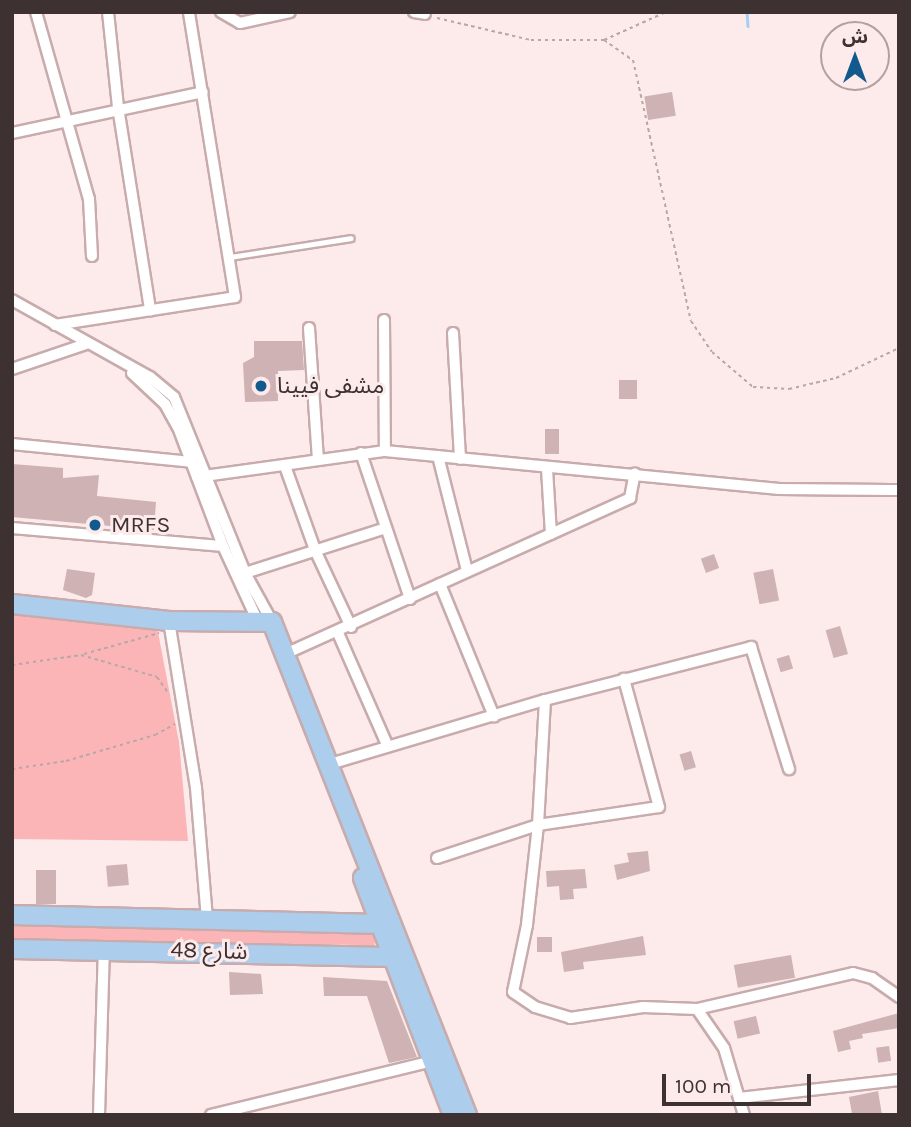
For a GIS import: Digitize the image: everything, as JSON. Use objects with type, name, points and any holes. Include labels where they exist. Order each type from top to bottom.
[{"type":"main road","points":[[12,604],[169,621],[266,624]]},
{"type":"main road","points":[[266,624],[285,654],[330,764],[386,924]]},
{"type":"main road","points":[[266,624],[399,957],[467,1115]]},
{"type":"main road","name":"48 شارع","points":[[12,915],[386,924]]},
{"type":"main road","name":"48 شارع","points":[[12,949],[399,957]]},
{"type":"main road","points":[[399,957],[453,1115]]},
{"type":"street","points":[[36,12],[69,119],[89,199],[92,257]]},
{"type":"street","points":[[108,12],[118,107],[150,310]]},
{"type":"street","points":[[55,325],[235,297],[189,12]]},
{"type":"street","points":[[221,12],[240,23],[290,12]]},
{"type":"street","points":[[12,133],[118,107],[203,92]]},
{"type":"street","points":[[12,300],[127,368],[150,377],[174,397],[223,546],[266,624]]},
{"type":"street","points":[[384,320],[385,451]]},
{"type":"street","points":[[309,328],[318,460]]},
{"type":"street","points":[[453,333],[460,459]]},
{"type":"street","points":[[12,369],[86,344]]},
{"type":"street","points":[[127,368],[165,404],[191,462],[202,476],[266,624]]},
{"type":"street","points":[[12,444],[191,462]]},
{"type":"street","points":[[202,476],[385,451],[547,469],[635,473],[779,489],[899,490]]},
{"type":"street","points":[[361,453],[410,599]]},
{"type":"street","points":[[438,456],[467,571]]},
{"type":"street","points":[[285,466],[316,550],[351,627]]},
{"type":"street","points":[[547,469],[551,534]]},
{"type":"street","points":[[285,654],[338,633],[467,571],[630,498],[635,473]]},
{"type":"street","points":[[12,528],[223,546]]},
{"type":"street","points":[[245,573],[386,528]]},
{"type":"street","points":[[440,584],[494,716]]},
{"type":"street","points":[[169,621],[196,788],[206,920]]},
{"type":"street","points":[[338,633],[388,747]]},
{"type":"street","points":[[330,764],[545,700],[751,647],[789,769]]},
{"type":"street","points":[[437,858],[538,825],[659,807],[624,679]]},
{"type":"street","points":[[545,700],[538,825],[527,925],[513,992],[535,1007],[570,1018],[643,1007],[698,1009],[853,972],[873,978],[899,997]]},
{"type":"street","points":[[99,1115],[104,949]]},
{"type":"street","points":[[698,1009],[724,1048],[744,1115]]},
{"type":"street","points":[[211,1115],[242,1110],[432,1060]]},
{"type":"street","points":[[739,1098],[899,1080]]},
{"type":"lane","points":[[230,257],[351,238]]},
{"type":"path","points":[[420,13],[531,40],[604,40],[666,12]]},
{"type":"path","points":[[604,40],[633,60],[691,321],[712,352],[753,387],[789,389],[836,378],[899,348]]},
{"type":"path","points":[[12,665],[81,655],[158,635],[169,621]]},
{"type":"path","points":[[12,769],[66,761],[155,735],[183,718],[157,677],[81,655]]},
{"type":"shaded area","points":[[12,612],[157,627],[179,742],[188,841],[12,839]]},
{"type":"shaded area","points":[[12,925],[375,931],[375,945],[12,939]]},
{"type":"building","points":[[672,92],[676,116],[648,120],[644,96]]},
{"type":"building","name":"مشفى فيينا","points":[[254,341],[302,341],[304,370],[278,371],[278,401],[245,402],[243,363],[254,357]]},
{"type":"building","points":[[619,380],[637,380],[637,399],[619,399]]},
{"type":"building","points":[[545,429],[559,429],[559,454],[545,454]]},
{"type":"building","points":[[12,464],[63,468],[63,478],[99,475],[97,496],[156,502],[154,530],[12,517]]},
{"type":"building","points":[[714,554],[719,568],[706,573],[701,559]]},
{"type":"building","points":[[67,569],[95,573],[92,595],[86,598],[63,590]]},
{"type":"building","points":[[773,569],[779,600],[759,604],[753,573]]},
{"type":"building","points":[[840,626],[848,654],[834,658],[826,630]]},
{"type":"building","points":[[789,655],[793,668],[781,672],[777,659]]},
{"type":"building","points":[[691,751],[696,767],[684,771],[680,755]]},
{"type":"building","points":[[648,851],[650,871],[617,880],[614,865],[629,862],[627,853]]},
{"type":"building","points":[[127,864],[129,885],[108,887],[106,866]]},
{"type":"building","points":[[585,869],[587,888],[573,889],[574,899],[560,900],[559,886],[547,887],[546,871]]},
{"type":"building","points":[[36,870],[56,870],[56,904],[36,904]]},
{"type":"building","points":[[643,936],[646,955],[583,962],[584,969],[564,972],[561,952]]},
{"type":"building","points":[[537,937],[552,937],[552,952],[537,952]]},
{"type":"building","points":[[791,955],[795,978],[738,988],[734,965]]},
{"type":"building","points":[[229,972],[261,974],[263,994],[230,995]]},
{"type":"building","points":[[323,977],[387,981],[417,1057],[389,1063],[367,996],[324,996]]},
{"type":"building","points":[[899,1013],[899,1028],[862,1034],[863,1038],[849,1041],[851,1049],[838,1052],[833,1031]]},
{"type":"building","points":[[756,1016],[760,1034],[738,1039],[734,1021]]},
{"type":"building","points":[[889,1046],[891,1061],[878,1063],[876,1048]]},
{"type":"building","points":[[878,1091],[882,1115],[852,1114],[849,1097]]},
{"type":"waterway","points":[[747,12],[748,26]]},
{"type":"place","name":"مشفى فيينا","points":[[261,386]]},
{"type":"place","name":"MRFS","points":[[95,525]]}]
